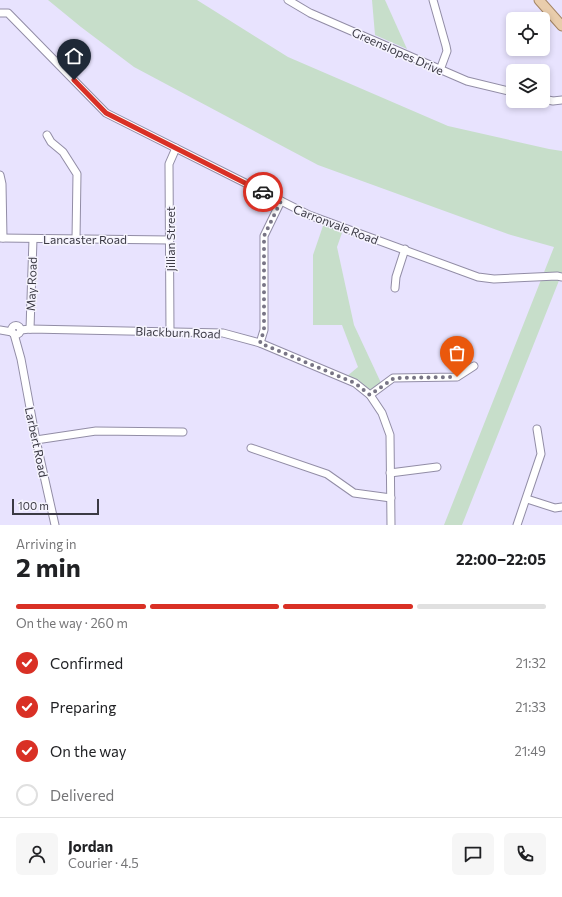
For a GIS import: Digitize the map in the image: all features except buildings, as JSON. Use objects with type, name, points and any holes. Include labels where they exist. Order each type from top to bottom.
[{"type":"main road","points":[[539,0],[562,26]]},
{"type":"street","name":"Greenslopes Drive","points":[[288,0],[310,13],[389,46],[440,70],[467,81],[506,90]]},
{"type":"street","points":[[433,0],[447,51],[440,70]]},
{"type":"street","name":"Carronvale Road","points":[[0,13],[8,13],[106,113],[308,215],[405,249],[478,277],[562,277]]},
{"type":"street","points":[[550,100],[562,100]]},
{"type":"street","points":[[47,135],[51,142],[68,158],[77,174],[76,239]]},
{"type":"street","name":"Jillian Street","points":[[170,332],[169,164],[176,148]]},
{"type":"street","points":[[0,174],[2,184],[2,238]]},
{"type":"street","points":[[260,343],[264,330],[264,236],[281,201]]},
{"type":"street","name":"Lancaster Road","points":[[2,238],[170,240]]},
{"type":"street","name":"May Road","points":[[30,328],[33,239]]},
{"type":"street","points":[[396,288],[396,277],[405,249]]},
{"type":"street","name":"Blackburn Road","points":[[0,329],[16,330],[30,328],[223,333],[260,343],[355,383],[370,395],[382,413],[390,435],[391,525]]},
{"type":"street","name":"Larbert Road","points":[[16,330],[36,440],[55,525]]},
{"type":"street","points":[[370,395],[394,378],[457,377],[474,366]]},
{"type":"street","points":[[517,525],[541,454],[537,429]]},
{"type":"street","points":[[36,440],[96,431],[183,432]]},
{"type":"street","points":[[251,448],[327,474],[354,493],[391,498]]},
{"type":"street","points":[[390,473],[437,467]]},
{"type":"street","points":[[527,499],[555,508],[562,507]]},
{"type":"green space","points":[[48,0],[197,0],[288,57],[448,126],[562,151],[562,273],[462,525],[444,525],[554,247],[511,235],[318,165],[134,67]]},
{"type":"green space","points":[[372,0],[385,0],[407,49],[375,35]]},
{"type":"green space","points":[[324,223],[343,230],[337,247],[354,325],[382,385],[370,394],[346,377],[358,367],[342,325],[313,325],[313,255]]},
{"type":"way so far","points":[[263,192],[281,201],[264,236],[264,330],[260,343],[355,383],[370,395],[394,378],[457,377]]},
{"type":"route","points":[[74,80],[106,113],[263,192]]}]
